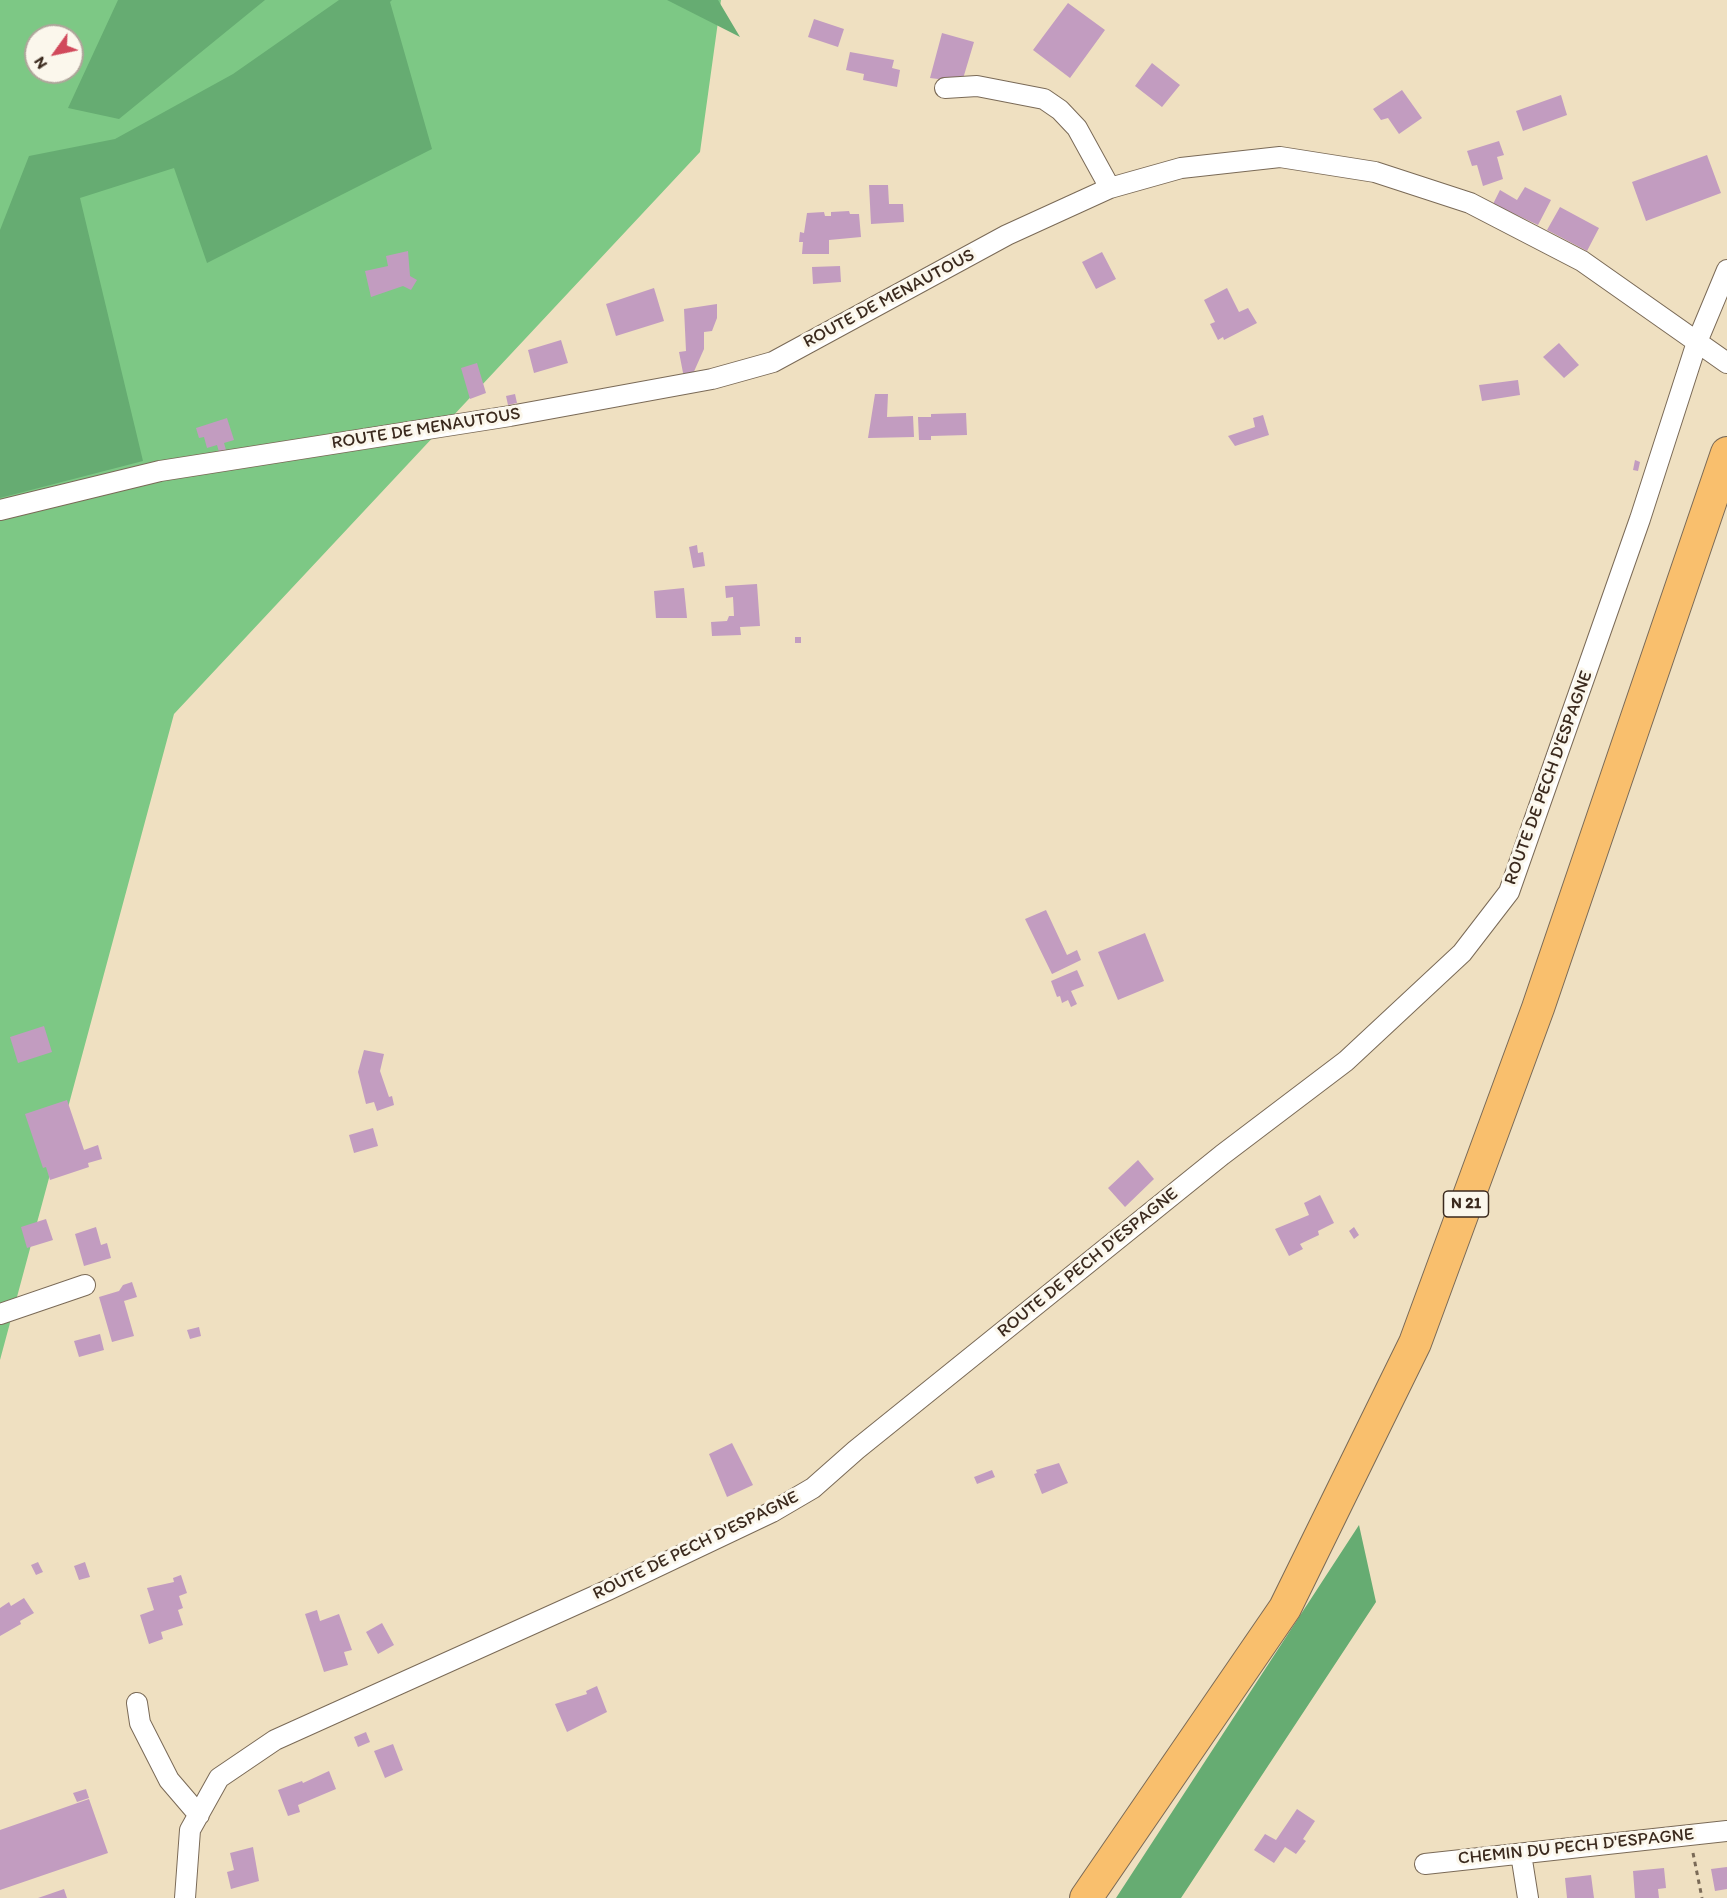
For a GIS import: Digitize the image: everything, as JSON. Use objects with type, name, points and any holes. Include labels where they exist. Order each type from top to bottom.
[{"type":"main road","name":"N 21","points":[[1086,1898],[1285,1608],[1415,1343],[1538,1008],[1727,453]]},
{"type":"street","points":[[945,88],[977,86],[1044,99],[1060,110],[1077,128],[1110,188]]},
{"type":"street","name":"ROUTE DE MENAUTOUS","points":[[0,510],[160,471],[499,418],[712,379],[773,362],[1007,235],[1110,188],[1181,168],[1280,157],[1375,172],[1470,203],[1572,256],[1727,363]]},
{"type":"street","name":"ROUTE DE PECH D'ESPAGNE","points":[[185,1898],[190,1830],[219,1778],[275,1740],[608,1590],[772,1512],[813,1488],[856,1450],[1222,1155],[1346,1061],[1462,953],[1509,892],[1640,519],[1697,342],[1727,270]]},
{"type":"street","points":[[0,1314],[85,1285]]},
{"type":"street","points":[[138,1703],[140,1723],[169,1780],[199,1815]]},
{"type":"street","name":"CHEMIN DU PECH D'ESPAGNE","points":[[1425,1864],[1727,1831]]},
{"type":"street","points":[[1521,1854],[1528,1898]]},
{"type":"path","points":[[1689,1835],[1702,1898]]},
{"type":"green space","points":[[0,0],[721,0],[700,152],[174,714],[0,1360]]},
{"type":"green space","points":[[118,0],[265,0],[119,119],[68,108],[79,84],[84,84],[84,73]]},
{"type":"green space","points":[[339,0],[392,0],[390,2],[432,149],[207,263],[174,168],[80,198],[143,461],[0,498],[0,230],[29,156],[115,139],[233,74]]},
{"type":"green space","points":[[667,0],[718,0],[740,37]]},
{"type":"green space","points":[[1359,1525],[1376,1602],[1181,1898],[1116,1898]]},
{"type":"building","points":[[1068,3],[1105,30],[1070,78],[1033,50]]},
{"type":"building","points":[[814,19],[844,29],[838,47],[808,37]]},
{"type":"building","points":[[942,33],[974,42],[962,82],[930,78]]},
{"type":"building","points":[[850,52],[894,60],[892,68],[900,70],[897,87],[863,80],[864,74],[846,70]]},
{"type":"building","points":[[1152,63],[1180,85],[1162,107],[1135,86]]},
{"type":"building","points":[[1402,90],[1422,118],[1399,134],[1388,118],[1381,120],[1373,109]]},
{"type":"building","points":[[1561,95],[1567,115],[1523,131],[1516,111]]},
{"type":"building","points":[[1499,141],[1504,155],[1497,157],[1503,179],[1483,186],[1477,165],[1472,166],[1467,151]]},
{"type":"building","points":[[1707,155],[1721,193],[1646,221],[1632,182]]},
{"type":"building","points":[[869,185],[888,185],[889,204],[903,204],[904,222],[871,224]]},
{"type":"building","points":[[1525,187],[1551,200],[1538,225],[1493,204],[1500,190],[1517,200]]},
{"type":"building","points":[[1560,207],[1599,228],[1587,251],[1547,230]]},
{"type":"building","points":[[849,211],[850,214],[859,214],[861,237],[829,240],[829,254],[802,254],[803,242],[799,242],[800,232],[804,233],[807,213],[824,212],[825,216],[831,216],[831,212]]},
{"type":"building","points":[[408,251],[410,276],[417,280],[411,290],[403,286],[371,297],[365,271],[388,266],[386,256]]},
{"type":"building","points":[[1102,252],[1116,279],[1096,289],[1082,262]]},
{"type":"building","points":[[840,266],[841,282],[813,284],[812,267]]},
{"type":"building","points":[[654,288],[664,321],[616,336],[606,304]]},
{"type":"building","points":[[1227,288],[1239,312],[1248,308],[1257,323],[1224,340],[1223,337],[1218,340],[1210,324],[1215,322],[1204,300]]},
{"type":"building","points":[[717,304],[717,318],[712,331],[704,332],[704,349],[692,376],[684,378],[679,352],[686,351],[684,309]]},
{"type":"building","points":[[561,340],[568,363],[534,373],[528,350]]},
{"type":"building","points":[[1559,343],[1579,365],[1564,378],[1543,357]]},
{"type":"building","points":[[477,363],[486,393],[470,399],[461,368]]},
{"type":"building","points":[[1518,380],[1520,395],[1482,401],[1479,385]]},
{"type":"building","points":[[515,394],[517,403],[508,405],[506,396]]},
{"type":"building","points":[[875,394],[888,394],[887,417],[913,416],[914,437],[868,438]]},
{"type":"building","points":[[966,413],[967,435],[931,436],[931,440],[919,440],[918,417],[931,417],[931,414]]},
{"type":"building","points":[[1263,415],[1269,435],[1235,446],[1228,436],[1255,427],[1253,418]]},
{"type":"building","points":[[227,418],[234,440],[224,443],[226,450],[219,452],[217,445],[207,448],[204,437],[199,438],[196,428]]},
{"type":"building","points":[[1635,460],[1640,462],[1638,471],[1633,470]]},
{"type":"building","points":[[697,545],[698,553],[703,552],[705,566],[693,568],[689,547]]},
{"type":"building","points":[[757,584],[760,626],[740,627],[741,635],[712,636],[711,622],[727,621],[729,616],[734,616],[733,597],[726,598],[725,586]]},
{"type":"building","points":[[684,588],[687,618],[656,618],[654,591]]},
{"type":"building","points":[[795,637],[801,637],[801,643],[795,643]]},
{"type":"building","points":[[1046,910],[1067,955],[1077,950],[1081,960],[1052,974],[1025,919]]},
{"type":"building","points":[[1145,933],[1164,981],[1118,1000],[1098,952]]},
{"type":"building","points":[[1077,970],[1084,986],[1071,991],[1077,1004],[1071,1007],[1068,1000],[1062,1003],[1060,996],[1057,997],[1051,981]]},
{"type":"building","points":[[44,1026],[52,1052],[18,1063],[10,1037]]},
{"type":"building","points":[[364,1050],[384,1054],[380,1071],[394,1105],[377,1111],[374,1102],[366,1104],[358,1072]]},
{"type":"building","points":[[67,1100],[84,1150],[98,1145],[102,1159],[88,1163],[89,1167],[50,1180],[46,1167],[43,1168],[25,1114]]},
{"type":"building","points":[[373,1128],[378,1146],[354,1153],[349,1135]]},
{"type":"building","points":[[1138,1160],[1154,1179],[1125,1207],[1108,1188]]},
{"type":"building","points":[[1320,1195],[1334,1223],[1318,1231],[1319,1235],[1300,1244],[1303,1249],[1289,1256],[1275,1229],[1309,1215],[1304,1203]]},
{"type":"building","points":[[46,1219],[53,1240],[27,1248],[21,1227]]},
{"type":"building","points":[[96,1227],[101,1245],[107,1243],[111,1258],[84,1266],[75,1234]]},
{"type":"building","points":[[1354,1227],[1359,1235],[1354,1239],[1349,1231]]},
{"type":"building","points":[[132,1282],[137,1297],[124,1301],[134,1336],[112,1342],[99,1297],[119,1291],[123,1285]]},
{"type":"building","points":[[199,1327],[201,1336],[190,1339],[187,1330]]},
{"type":"building","points":[[100,1334],[104,1350],[79,1357],[74,1341]]},
{"type":"building","points":[[732,1443],[753,1485],[727,1497],[709,1454]]},
{"type":"building","points":[[1059,1463],[1068,1483],[1042,1494],[1034,1474],[1037,1473],[1036,1470]]},
{"type":"building","points":[[992,1470],[995,1477],[977,1484],[974,1477]]},
{"type":"building","points":[[38,1562],[43,1572],[36,1575],[31,1565]]},
{"type":"building","points":[[85,1562],[90,1577],[79,1580],[74,1566]]},
{"type":"building","points":[[181,1575],[187,1593],[179,1596],[183,1608],[178,1610],[183,1625],[161,1632],[163,1639],[149,1644],[140,1615],[154,1610],[147,1588],[174,1582],[173,1578]]},
{"type":"building","points":[[24,1598],[34,1613],[20,1621],[21,1624],[0,1636],[0,1608],[9,1602],[11,1606]]},
{"type":"building","points":[[317,1610],[320,1621],[339,1614],[352,1650],[344,1652],[348,1665],[324,1672],[305,1614]]},
{"type":"building","points":[[382,1623],[394,1645],[378,1654],[366,1632]]},
{"type":"building","points":[[597,1686],[607,1712],[567,1732],[555,1704],[587,1694],[586,1691]]},
{"type":"building","points":[[366,1732],[370,1742],[358,1747],[354,1737]]},
{"type":"building","points":[[393,1744],[403,1770],[385,1778],[374,1751]]},
{"type":"building","points":[[329,1771],[336,1789],[298,1805],[300,1812],[288,1816],[278,1790],[302,1781],[303,1783]]},
{"type":"building","points":[[86,1789],[89,1798],[77,1802],[73,1793]]},
{"type":"building","points":[[89,1799],[108,1853],[0,1890],[0,1830]]},
{"type":"building","points":[[1297,1809],[1315,1821],[1303,1839],[1306,1841],[1296,1854],[1285,1847],[1274,1863],[1254,1850],[1265,1834],[1276,1840]]},
{"type":"building","points":[[253,1847],[259,1881],[231,1889],[227,1872],[234,1870],[230,1853]]},
{"type":"building","points":[[1727,1867],[1727,1889],[1715,1891],[1711,1869]]},
{"type":"building","points":[[1664,1868],[1666,1888],[1658,1889],[1659,1898],[1635,1898],[1633,1871]]},
{"type":"building","points":[[1591,1875],[1594,1898],[1567,1898],[1565,1878]]},
{"type":"building","points":[[64,1889],[67,1898],[38,1898]]}]
